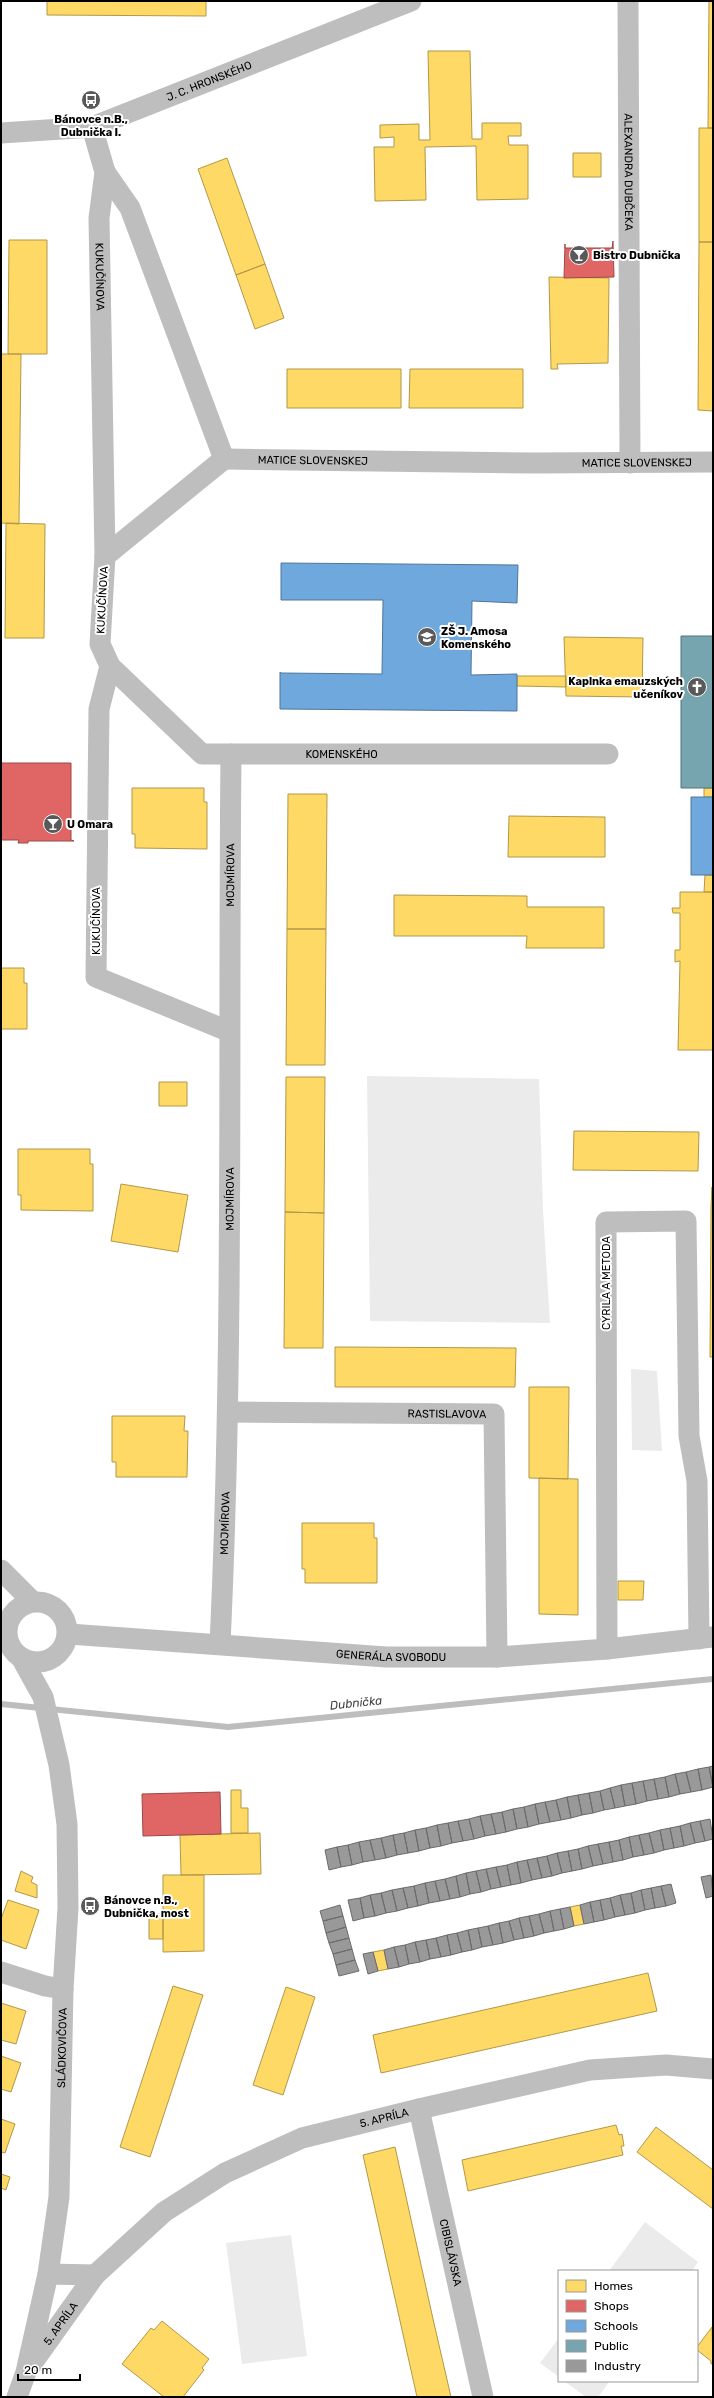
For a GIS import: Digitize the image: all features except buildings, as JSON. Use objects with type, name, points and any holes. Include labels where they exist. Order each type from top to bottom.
[{"type":"street","name":"ALEXANDRA DUBČEKA","points":[[628,1],[630,463]]},
{"type":"street","name":"J. C. HRONSKÉHO","points":[[1,133],[92,128],[405,2]]},
{"type":"street","name":"KUKUČÍNOVA","points":[[92,128],[105,172],[99,218],[104,556],[100,644],[110,666],[99,709],[96,977],[228,1031]]},
{"type":"street","points":[[104,556],[224,459],[130,208],[105,172]]},
{"type":"street","name":"MATICE SLOVENSKEJ","points":[[224,459],[630,463],[713,462]]},
{"type":"street","name":"KOMENSKÉHO","points":[[110,666],[202,754],[608,754]]},
{"type":"street","name":"MOJMÍROVA","points":[[220,1644],[229,1412],[228,1031],[231,754]]},
{"type":"street","name":"CYRILA A METODA","points":[[607,1649],[606,1222],[686,1221],[689,1436],[697,1481],[706,1638]]},
{"type":"street","name":"RASTISLAVOVA","points":[[229,1412],[494,1414],[497,1657]]},
{"type":"street","points":[[1,1570],[32,1602]]},
{"type":"street","points":[[32,1602],[52,1605],[65,1618],[69,1634],[63,1650],[49,1662],[23,1661],[9,1646],[5,1612],[32,1602]]},
{"type":"street","name":"GENERÁLA SVOBODU","points":[[69,1634],[386,1656],[497,1657],[607,1649],[706,1638]]},
{"type":"street","name":"SLÁDKOVIČOVA","points":[[17,2397],[26,2372],[48,2274],[59,2197],[63,1989],[68,1908],[67,1824],[59,1765],[50,1733],[43,1697],[23,1661]]},
{"type":"street","name":"SLÁDKOVIČOVA","points":[[43,1697],[49,1662]]},
{"type":"street","points":[[1,1972],[45,1986],[63,1989]]},
{"type":"street","name":"5. APRÍLA","points":[[26,2372],[95,2275],[164,2212],[225,2174],[302,2138],[419,2109],[590,2070],[666,2065],[713,2069]]},
{"type":"street","name":"CIBISLÁVSKA","points":[[419,2109],[483,2397]]},
{"type":"street","points":[[48,2274],[95,2275]]},
{"type":"shaded area","points":[[367,1076],[539,1079],[543,1210],[550,1323],[370,1321]]},
{"type":"shaded area","points":[[631,1369],[657,1371],[662,1451],[632,1450]]},
{"type":"shaded area","points":[[645,2222],[698,2262],[693,2270],[610,2270]]},
{"type":"shaded area","points":[[291,2235],[307,2356],[242,2364],[226,2243]]},
{"type":"shaded area","points":[[558,2339],[558,2376],[540,2363]]},
{"type":"shaded area","points":[[565,2382],[609,2382],[598,2397],[586,2397]]},
{"type":"waterway","name":"Dubnička","points":[[1,1704],[228,1727],[713,1679]]},
{"type":"place","name":"Bánovce n.B., Dubnička I.","points":[[91,100]]},
{"type":"place","name":"Bistro Dubnička","points":[[579,255]]},
{"type":"place","name":"ZŠ J. Amosa Komenského","points":[[427,637]]},
{"type":"place","name":"Kaplnka emauzských učeníkov","points":[[697,687]]},
{"type":"place","name":"U Omara","points":[[53,824]]},
{"type":"place","name":"Bánovce n.B., Dubnička, most","points":[[90,1906]]}]
